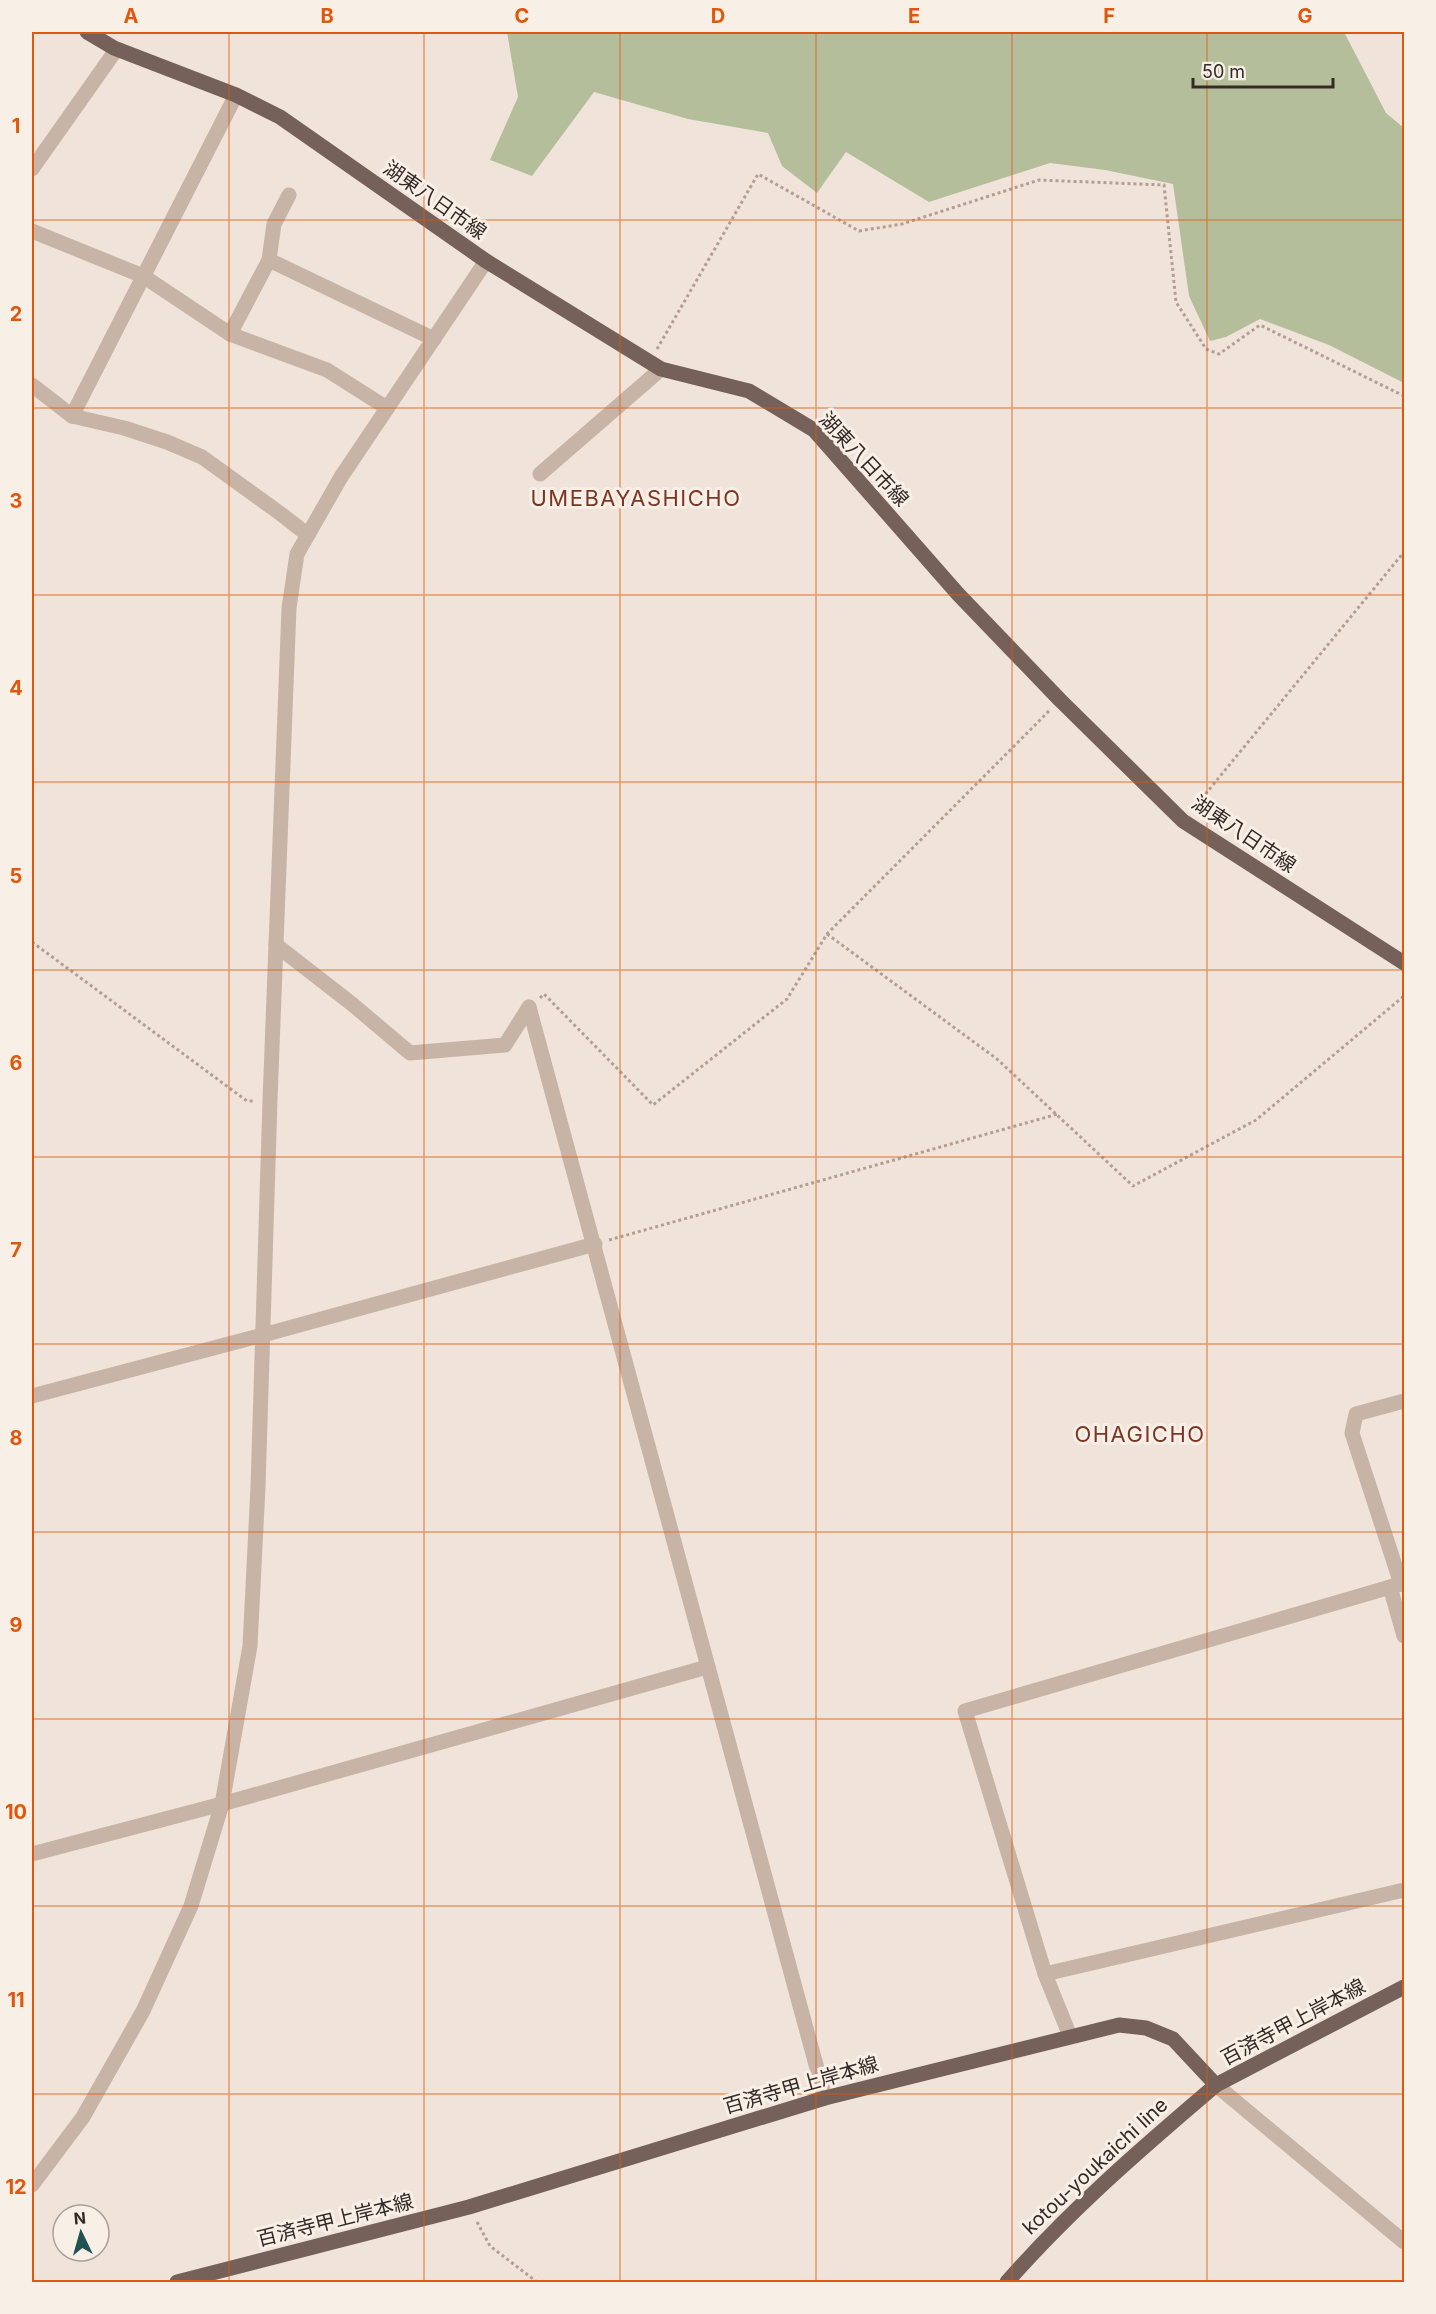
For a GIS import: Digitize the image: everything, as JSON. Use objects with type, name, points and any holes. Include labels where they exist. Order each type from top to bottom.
[{"type":"main road","name":"湖東八日市線","points":[[87,32],[114,48],[236,95],[280,117],[486,261],[655,365],[749,391],[814,430],[958,594],[1060,700],[1183,821],[1404,963]]},
{"type":"main road","name":"百済寺甲上岸本線","points":[[177,2283],[469,2207],[825,2098],[1119,2025],[1146,2028],[1173,2039],[1216,2085],[1404,1988]]},
{"type":"main road","name":"kotou-youkaichi line","points":[[1007,2283],[1032,2254],[1129,2160],[1216,2085]]},
{"type":"street","points":[[32,169],[117,50],[114,48]]},
{"type":"street","points":[[72,416],[236,95]]},
{"type":"street","points":[[230,334],[269,260],[274,224],[289,195]]},
{"type":"street","points":[[32,231],[143,276],[230,334],[327,370],[387,408]]},
{"type":"street","points":[[269,260],[434,339]]},
{"type":"street","points":[[32,2185],[83,2117],[143,2011],[191,1906],[222,1804],[250,1646],[290,608],[297,554],[341,477],[486,261]]},
{"type":"street","points":[[540,474],[655,365]]},
{"type":"street","points":[[32,385],[72,416],[167,441],[201,457],[308,535]]},
{"type":"street","points":[[276,945],[410,1053],[505,1046],[529,1007]]},
{"type":"street","points":[[529,1007],[567,1153],[595,1244],[706,1667],[825,2098]]},
{"type":"street","points":[[32,1396],[595,1244]]},
{"type":"street","points":[[1404,1401],[1356,1414],[1352,1433],[1398,1585],[1404,1636]]},
{"type":"street","points":[[1070,2036],[1045,1974],[966,1711],[1398,1585]]},
{"type":"street","points":[[32,1854],[222,1804],[706,1667]]},
{"type":"street","points":[[1045,1974],[1404,1890]]},
{"type":"street","points":[[1216,2085],[1404,2242]]},
{"type":"path","points":[[655,365],[758,174],[859,231],[902,224],[1039,180],[1141,184],[1164,185],[1176,302],[1206,349],[1219,354],[1260,325],[1404,396]]},
{"type":"path","points":[[1183,821],[1404,552]]},
{"type":"path","points":[[529,1007],[544,994],[652,1105],[787,999],[827,934],[1060,700]]},
{"type":"path","points":[[827,934],[997,1059],[1133,1185],[1256,1120],[1404,996]]},
{"type":"path","points":[[32,942],[247,1101],[270,1100]]},
{"type":"path","points":[[595,1244],[1058,1114]]},
{"type":"path","points":[[469,2207],[490,2246],[537,2283]]},
{"type":"green space","points":[[507,32],[1344,32],[1386,113],[1404,128],[1404,383],[1329,345],[1260,319],[1226,337],[1210,341],[1189,296],[1173,184],[1105,170],[1050,163],[929,202],[846,152],[817,193],[782,166],[768,133],[688,119],[594,92],[532,176],[490,160],[518,97]]},
{"type":"district","name":"UMEBAYASHICHO","points":[[636,498]]},
{"type":"district","name":"OHAGICHO","points":[[1140,1434]]}]
